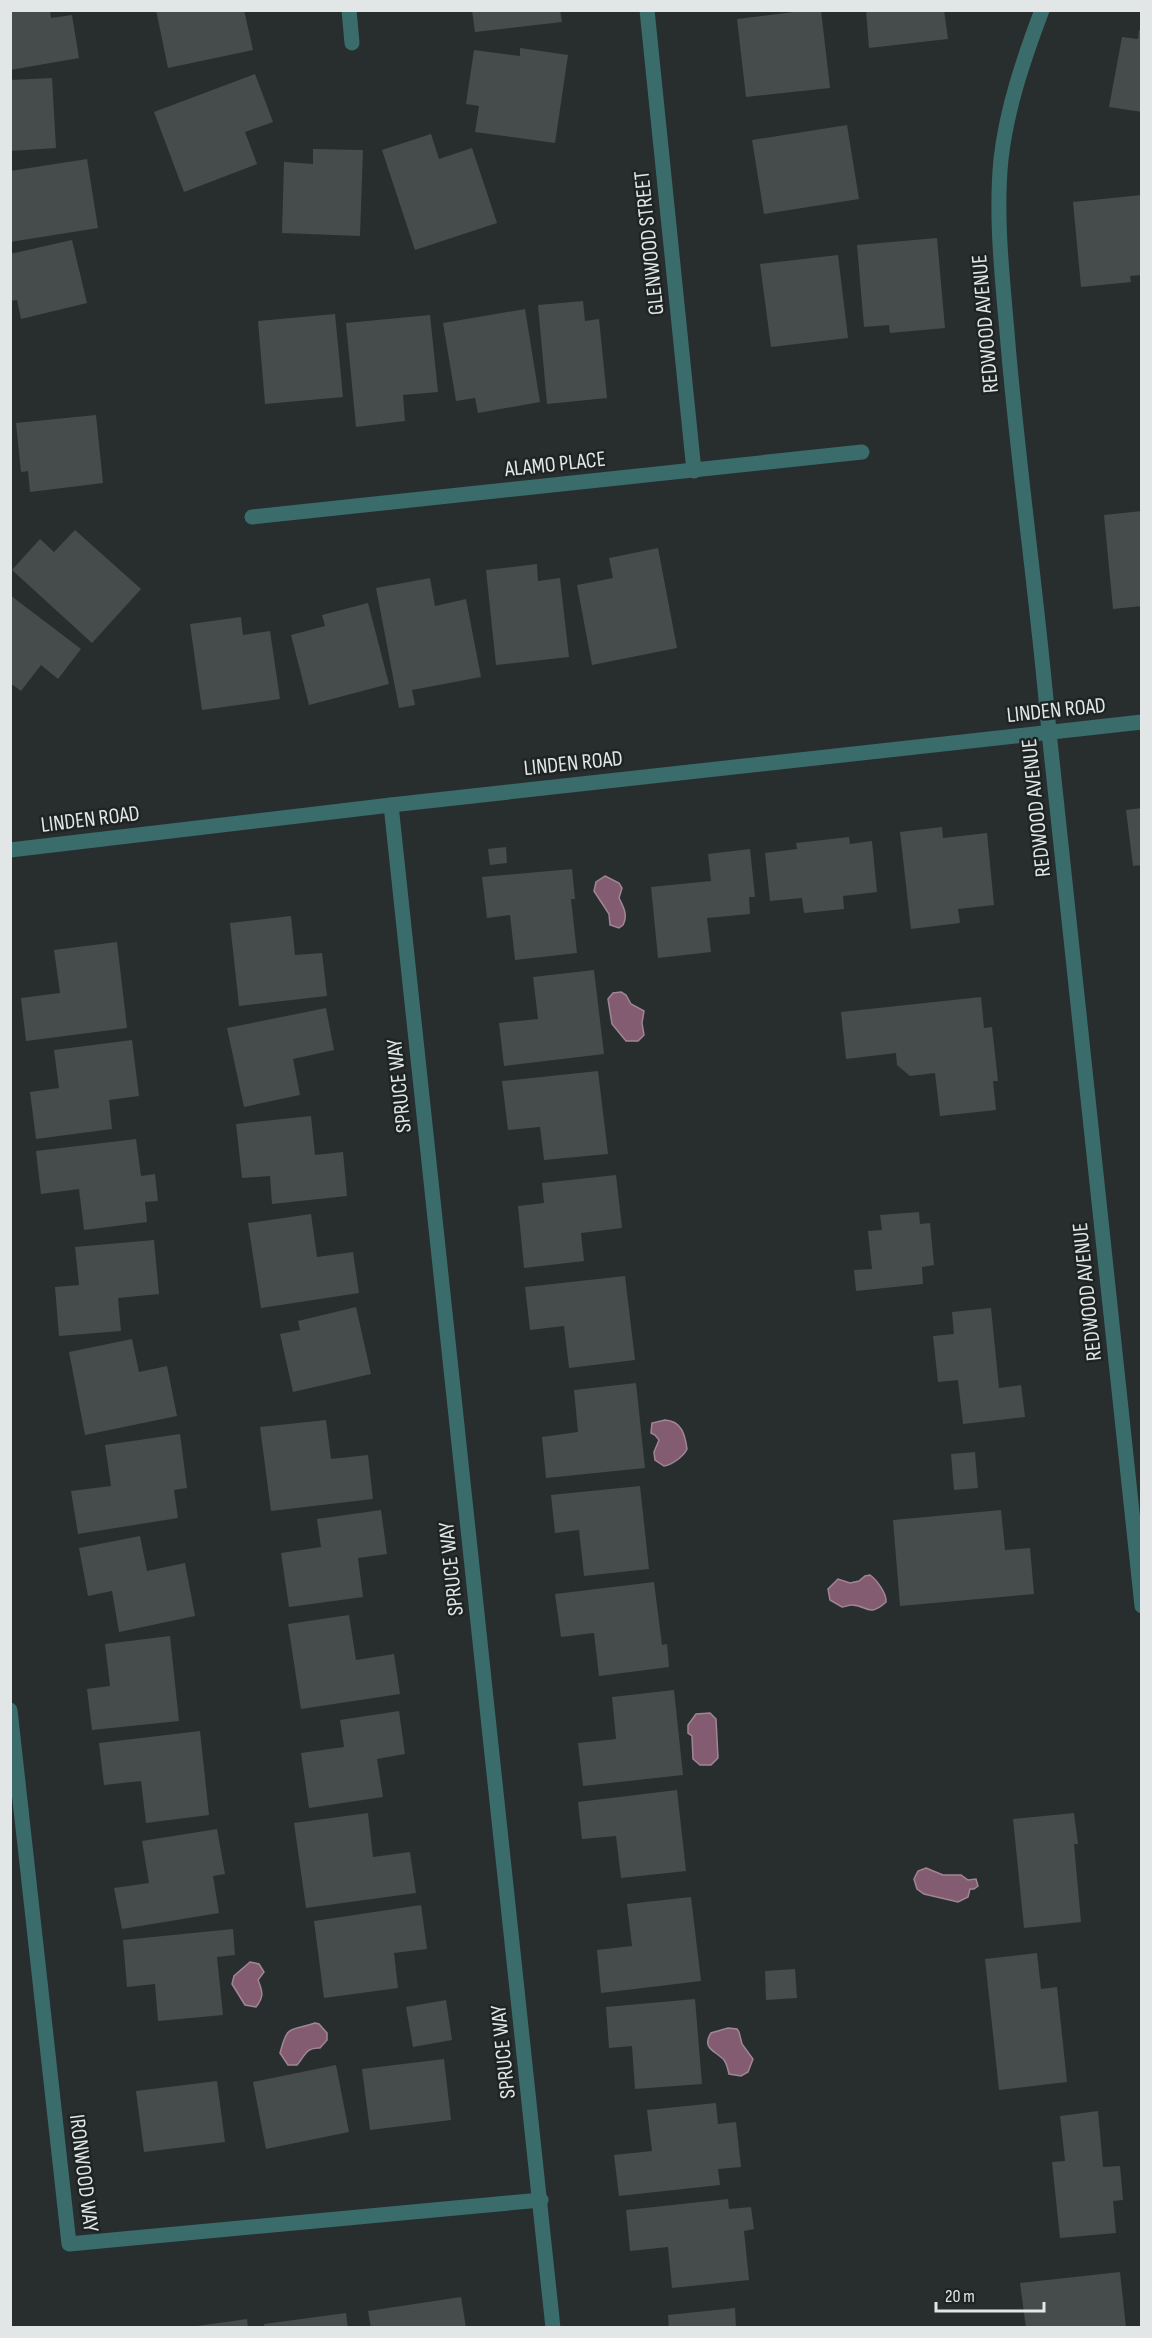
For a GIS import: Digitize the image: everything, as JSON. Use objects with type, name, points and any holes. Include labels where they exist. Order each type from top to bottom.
[{"type":"street","points":[[349,10],[352,42]]},
{"type":"street","name":"GLENWOOD STREET","points":[[647,10],[694,471]]},
{"type":"street","name":"REDWOOD AVENUE","points":[[1042,10],[1009,111],[999,201],[1000,251],[1014,411],[1142,1606]]},
{"type":"street","name":"ALAMO PLACE","points":[[252,517],[862,452]]},
{"type":"street","name":"LINDEN ROAD","points":[[10,850],[391,805],[1142,722]]},
{"type":"street","name":"SPRUCE WAY","points":[[391,805],[554,2328]]},
{"type":"street","name":"IRONWOOD WAY","points":[[10,1710],[69,2244],[541,2200]]},
{"type":"shaded area","points":[[605,876],[619,883],[622,888],[619,898],[624,908],[625,918],[623,925],[619,928],[610,925],[609,914],[594,891],[596,882]]},
{"type":"shaded area","points":[[621,992],[626,995],[631,1004],[644,1011],[642,1023],[644,1035],[638,1041],[626,1041],[612,1024],[608,999],[613,993]]},
{"type":"shaded area","points":[[665,1420],[679,1426],[684,1434],[687,1449],[677,1460],[664,1466],[655,1460],[654,1452],[659,1440],[651,1433],[652,1423]]},
{"type":"shaded area","points":[[870,1575],[885,1595],[886,1602],[880,1607],[868,1610],[852,1605],[842,1607],[830,1600],[828,1589],[838,1579],[850,1583]]},
{"type":"shaded area","points":[[710,1713],[716,1719],[718,1758],[711,1765],[700,1765],[693,1759],[692,1736],[688,1733],[688,1725],[696,1714]]},
{"type":"shaded area","points":[[926,1868],[943,1875],[961,1875],[968,1880],[976,1879],[978,1886],[970,1889],[968,1897],[958,1902],[924,1894],[917,1889],[914,1879],[918,1871]]},
{"type":"shaded area","points":[[250,1962],[259,1964],[264,1972],[258,1980],[262,1994],[256,2007],[245,2005],[232,1984],[234,1976]]},
{"type":"shaded area","points":[[315,2023],[327,2033],[327,2040],[320,2048],[312,2049],[304,2055],[297,2065],[288,2065],[280,2053],[285,2037],[291,2030]]},
{"type":"shaded area","points":[[728,2028],[737,2029],[742,2044],[753,2059],[748,2072],[741,2076],[729,2074],[724,2060],[711,2049],[708,2043],[711,2033]]},
{"type":"building","points":[[10,10],[50,10],[51,18],[72,15],[79,58],[10,70]]},
{"type":"building","points":[[156,10],[244,10],[253,50],[168,68]]},
{"type":"building","points":[[472,10],[560,10],[562,22],[475,32]]},
{"type":"building","points":[[821,10],[830,88],[746,97],[737,19]]},
{"type":"building","points":[[866,10],[944,10],[948,39],[869,48]]},
{"type":"building","points":[[1139,30],[1142,30],[1142,112],[1109,107],[1122,37],[1138,39]]},
{"type":"building","points":[[520,48],[568,55],[555,143],[475,132],[479,106],[466,104],[474,50],[520,56]]},
{"type":"building","points":[[255,74],[273,122],[245,132],[257,164],[184,192],[154,112]]},
{"type":"building","points":[[52,78],[56,148],[10,151],[10,80]]},
{"type":"building","points":[[847,125],[859,199],[764,214],[752,140]]},
{"type":"building","points":[[431,134],[439,159],[472,148],[497,223],[415,250],[382,150]]},
{"type":"building","points":[[313,149],[363,150],[360,236],[282,233],[284,162],[313,164]]},
{"type":"building","points":[[87,159],[98,228],[10,242],[10,171]]},
{"type":"building","points":[[1142,195],[1142,275],[1130,276],[1131,282],[1081,287],[1073,202]]},
{"type":"building","points":[[937,238],[945,328],[890,333],[889,325],[864,327],[857,245]]},
{"type":"building","points":[[72,240],[87,303],[21,319],[17,300],[10,301],[10,254]]},
{"type":"building","points":[[838,255],[848,338],[771,347],[760,264]]},
{"type":"building","points":[[583,301],[585,321],[599,319],[607,398],[547,404],[538,305]]},
{"type":"building","points":[[525,309],[540,402],[478,413],[475,398],[456,401],[443,323]]},
{"type":"building","points":[[335,314],[343,397],[265,404],[258,321]]},
{"type":"building","points":[[430,315],[438,392],[403,395],[405,421],[356,427],[346,323]]},
{"type":"building","points":[[96,415],[103,483],[30,492],[28,471],[21,472],[16,423]]},
{"type":"building","points":[[1142,511],[1142,606],[1113,609],[1104,515]]},
{"type":"building","points":[[75,530],[141,589],[92,643],[12,570],[40,539],[54,552]]},
{"type":"building","points":[[658,548],[677,648],[592,665],[577,585],[613,578],[609,558]]},
{"type":"building","points":[[537,564],[538,581],[560,578],[569,657],[496,665],[486,570]]},
{"type":"building","points":[[430,578],[435,606],[466,599],[481,677],[412,690],[415,705],[399,708],[376,588]]},
{"type":"building","points":[[10,595],[81,649],[58,679],[41,665],[21,691],[10,683]]},
{"type":"building","points":[[368,603],[389,684],[309,705],[291,635],[325,626],[322,615]]},
{"type":"building","points":[[241,617],[243,635],[270,631],[280,699],[202,710],[190,624]]},
{"type":"building","points":[[1142,808],[1142,865],[1133,866],[1126,810]]},
{"type":"building","points":[[942,827],[943,838],[987,833],[994,905],[958,909],[960,923],[911,929],[900,832]]},
{"type":"building","points":[[849,837],[850,844],[872,841],[877,892],[843,896],[844,909],[804,913],[802,898],[770,901],[765,853],[797,849],[796,843]]},
{"type":"building","points":[[506,847],[507,863],[490,865],[488,849]]},
{"type":"building","points":[[750,849],[755,897],[749,897],[750,914],[707,918],[711,952],[658,958],[651,887],[711,881],[708,854]]},
{"type":"building","points":[[572,869],[575,899],[571,899],[577,953],[515,960],[510,915],[487,918],[482,877]]},
{"type":"building","points":[[291,916],[295,955],[322,953],[327,996],[239,1006],[230,923]]},
{"type":"building","points":[[117,942],[127,1028],[26,1041],[21,998],[60,993],[54,950]]},
{"type":"building","points":[[594,970],[604,1054],[504,1066],[499,1023],[538,1019],[533,977]]},
{"type":"building","points":[[981,997],[984,1028],[992,1027],[998,1081],[993,1081],[996,1110],[940,1116],[935,1073],[910,1076],[897,1065],[896,1053],[846,1059],[841,1012]]},
{"type":"building","points":[[326,1008],[334,1050],[293,1059],[300,1095],[244,1107],[227,1028]]},
{"type":"building","points":[[132,1040],[139,1096],[109,1100],[112,1129],[36,1139],[30,1092],[59,1088],[54,1050]]},
{"type":"building","points":[[598,1071],[608,1154],[544,1160],[540,1127],[508,1130],[502,1081]]},
{"type":"building","points":[[311,1116],[315,1155],[343,1152],[347,1196],[272,1204],[270,1176],[242,1178],[236,1124]]},
{"type":"building","points":[[136,1139],[141,1176],[155,1174],[158,1201],[145,1202],[147,1222],[84,1230],[79,1189],[41,1194],[36,1151]]},
{"type":"building","points":[[616,1175],[622,1228],[581,1233],[584,1261],[524,1268],[518,1206],[544,1203],[542,1183]]},
{"type":"building","points":[[919,1212],[920,1224],[930,1223],[934,1265],[922,1267],[923,1284],[856,1291],[854,1270],[872,1269],[868,1231],[882,1230],[880,1215]]},
{"type":"building","points":[[311,1214],[317,1257],[353,1252],[359,1293],[261,1308],[248,1223]]},
{"type":"building","points":[[154,1240],[159,1294],[118,1298],[121,1331],[59,1336],[55,1287],[79,1285],[75,1247]]},
{"type":"building","points":[[625,1276],[635,1360],[569,1368],[564,1326],[530,1330],[525,1287]]},
{"type":"building","points":[[356,1307],[371,1374],[293,1392],[280,1334],[300,1330],[298,1321]]},
{"type":"building","points":[[991,1308],[999,1388],[1021,1385],[1025,1417],[963,1424],[958,1380],[938,1382],[933,1336],[954,1334],[952,1312]]},
{"type":"building","points":[[132,1339],[139,1372],[167,1366],[177,1416],[85,1435],[69,1352]]},
{"type":"building","points":[[636,1383],[645,1468],[546,1478],[542,1437],[578,1432],[574,1390]]},
{"type":"building","points":[[326,1420],[331,1459],[368,1455],[373,1499],[271,1511],[260,1427]]},
{"type":"building","points":[[180,1434],[187,1488],[174,1490],[178,1518],[78,1534],[71,1491],[111,1486],[105,1445]]},
{"type":"building","points":[[975,1452],[978,1488],[954,1490],[951,1454]]},
{"type":"building","points":[[640,1486],[649,1569],[584,1576],[579,1530],[555,1533],[551,1495]]},
{"type":"building","points":[[381,1510],[387,1554],[358,1558],[363,1597],[289,1607],[281,1553],[321,1547],[317,1519]]},
{"type":"building","points":[[1001,1510],[1005,1550],[1030,1548],[1034,1594],[900,1606],[893,1520]]},
{"type":"building","points":[[140,1536],[147,1571],[185,1563],[195,1616],[119,1632],[112,1591],[88,1596],[79,1548]]},
{"type":"building","points":[[654,1582],[662,1645],[667,1644],[669,1667],[599,1676],[594,1633],[561,1637],[555,1594]]},
{"type":"building","points":[[349,1615],[356,1660],[394,1654],[400,1694],[301,1709],[288,1624]]},
{"type":"building","points":[[170,1636],[179,1721],[92,1730],[87,1689],[110,1686],[105,1644]]},
{"type":"building","points":[[674,1690],[683,1775],[583,1786],[578,1743],[616,1739],[612,1697]]},
{"type":"building","points":[[399,1711],[405,1754],[377,1759],[383,1797],[309,1808],[301,1753],[344,1747],[340,1720]]},
{"type":"building","points":[[200,1731],[209,1815],[146,1823],[141,1781],[104,1785],[99,1743]]},
{"type":"building","points":[[677,1790],[686,1871],[621,1878],[616,1836],[582,1839],[578,1802]]},
{"type":"building","points":[[368,1813],[373,1857],[410,1852],[416,1893],[306,1908],[294,1823]]},
{"type":"building","points":[[1074,1813],[1078,1844],[1074,1844],[1081,1922],[1024,1928],[1013,1819]]},
{"type":"building","points":[[217,1829],[225,1874],[213,1876],[219,1913],[122,1929],[114,1888],[149,1883],[142,1841]]},
{"type":"building","points":[[691,1897],[701,1981],[601,1993],[597,1950],[632,1946],[627,1904]]},
{"type":"building","points":[[421,1905],[427,1949],[394,1953],[398,1988],[324,1998],[314,1921]]},
{"type":"building","points":[[233,1929],[235,1955],[217,1957],[223,2015],[158,2021],[155,1984],[127,1987],[123,1940]]},
{"type":"building","points":[[1037,1953],[1041,1989],[1057,1987],[1067,2082],[999,2090],[985,1959]]},
{"type":"building","points":[[795,1969],[797,1998],[766,2000],[765,1971]]},
{"type":"building","points":[[695,1999],[702,2084],[635,2089],[632,2046],[609,2048],[606,2007]]},
{"type":"building","points":[[446,2000],[452,2040],[413,2047],[406,2007]]},
{"type":"building","points":[[444,2059],[451,2120],[370,2130],[362,2069]]},
{"type":"building","points":[[336,2065],[349,2132],[266,2149],[253,2082]]},
{"type":"building","points":[[217,2081],[225,2142],[144,2152],[136,2091]]},
{"type":"building","points":[[716,2103],[718,2124],[736,2122],[741,2167],[718,2169],[720,2185],[619,2196],[614,2155],[652,2151],[647,2110]]},
{"type":"building","points":[[1098,2111],[1103,2167],[1120,2166],[1123,2200],[1113,2201],[1116,2233],[1060,2238],[1052,2162],[1065,2161],[1060,2116]]},
{"type":"building","points":[[728,2199],[729,2209],[751,2207],[754,2229],[744,2231],[749,2280],[672,2288],[668,2247],[630,2251],[626,2210]]},
{"type":"building","points":[[1120,2272],[1126,2328],[1026,2328],[1020,2283]]},
{"type":"building","points":[[461,2297],[466,2328],[371,2328],[368,2311]]},
{"type":"building","points":[[735,2308],[736,2328],[669,2328],[668,2315]]},
{"type":"building","points":[[346,2313],[348,2328],[265,2328],[264,2324]]},
{"type":"building","points":[[247,2319],[248,2328],[197,2328],[197,2326]]}]
